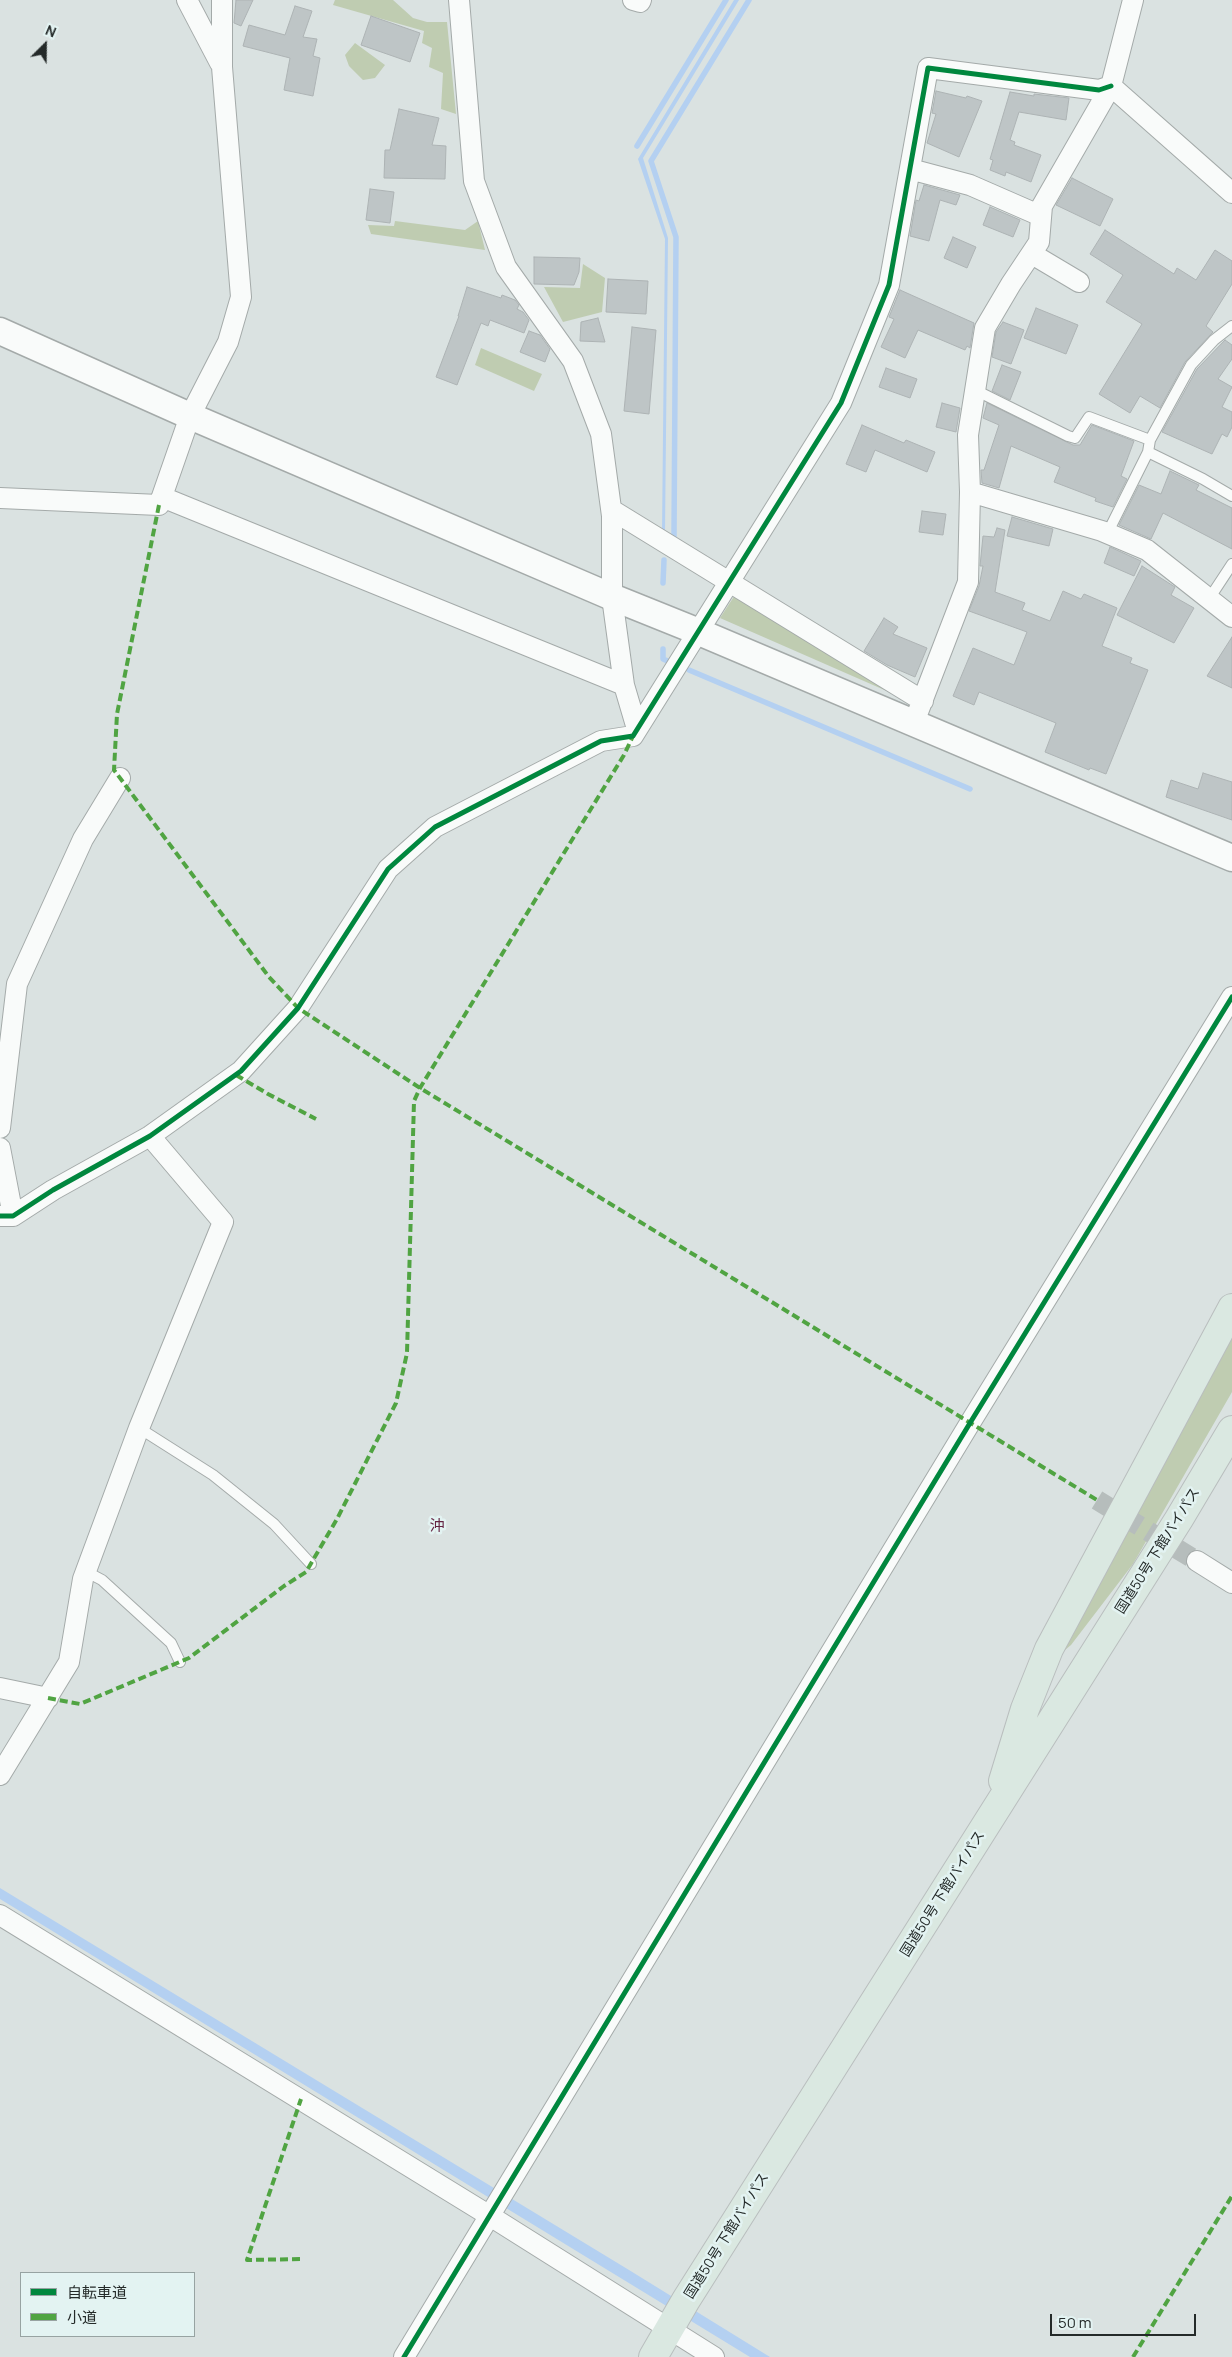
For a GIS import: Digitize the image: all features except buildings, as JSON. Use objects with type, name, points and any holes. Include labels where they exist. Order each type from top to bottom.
[{"type":"highway","points":[[992,1816],[1025,1709],[1049,1649],[1232,1308]]},
{"type":"highway","name":"国道50号 下館バイパス","points":[[653,2357],[668,2330],[992,1816],[1232,1430]]},
{"type":"street","points":[[187,0],[222,67]]},
{"type":"street","points":[[0,498],[159,505],[190,416],[228,342],[241,297],[222,67],[222,0]]},
{"type":"street","points":[[459,0],[474,181],[506,267],[573,361],[601,434],[612,510],[612,597],[624,685],[637,729]]},
{"type":"street","points":[[633,0],[641,0]]},
{"type":"street","points":[[918,713],[968,582],[970,492],[968,435],[985,328],[1039,242],[1042,206],[1111,86],[1133,0]]},
{"type":"street","points":[[0,1148],[6,1216],[150,1136],[241,1071],[298,1008],[388,870],[435,827],[601,741],[632,736],[841,403],[889,285],[928,68],[1099,90],[1111,86]]},
{"type":"street","points":[[1111,86],[1232,194]]},
{"type":"street","points":[[910,169],[970,185],[1042,216]]},
{"type":"street","points":[[1032,254],[1079,282]]},
{"type":"street","points":[[0,331],[190,416],[612,597],[699,632],[918,713],[1232,858]]},
{"type":"street","points":[[970,492],[1108,534],[1147,550],[1232,618]]},
{"type":"street","points":[[162,497],[624,685]]},
{"type":"street","points":[[612,510],[728,582],[918,713]]},
{"type":"street","points":[[0,1128],[17,984],[83,839],[120,778]]},
{"type":"street","points":[[404,2357],[965,1432],[1232,997]]},
{"type":"street","points":[[0,1775],[69,1662],[86,1571],[139,1428],[223,1222],[150,1136]]},
{"type":"street","points":[[1197,1561],[1232,1583]]},
{"type":"street","points":[[0,1688],[48,1698]]},
{"type":"street","points":[[0,1915],[490,2216],[668,2330],[714,2357]]},
{"type":"lane","points":[[1108,534],[1148,452],[1150,440],[1191,364],[1214,340],[1232,326]]},
{"type":"lane","points":[[975,390],[1068,436],[1075,438],[1090,417],[1150,440]]},
{"type":"lane","points":[[1148,452],[1203,479],[1232,496]]},
{"type":"lane","points":[[1209,599],[1232,564]]},
{"type":"lane","points":[[139,1428],[228,1488],[274,1524],[311,1564]]},
{"type":"lane","points":[[86,1571],[102,1580],[171,1643],[180,1662]]},
{"type":"green space","points":[[335,0],[393,0],[413,18],[427,22],[447,22],[456,114],[441,109],[443,73],[429,67],[432,48],[422,43],[424,31],[333,5]]},
{"type":"green space","points":[[355,43],[385,65],[375,78],[363,80],[349,66],[345,55]]},
{"type":"green space","points":[[395,221],[465,230],[478,221],[485,250],[371,234],[368,225],[394,226]]},
{"type":"green space","points":[[583,264],[605,278],[602,312],[563,322],[544,287],[580,288]]},
{"type":"green space","points":[[481,348],[542,374],[534,391],[475,365]]},
{"type":"green space","points":[[735,595],[905,699],[720,618]]},
{"type":"green space","points":[[1232,1332],[1232,1392],[1133,1564],[1071,1645],[1059,1655]]},
{"type":"water","points":[[734,0],[739,0],[643,158],[668,238],[665,532],[662,533],[665,239],[638,159]]},
{"type":"water","points":[[0,1888],[770,2357],[750,2357],[0,1899]]},
{"type":"waterway","points":[[637,146],[726,0]]},
{"type":"waterway","points":[[674,536],[676,237],[651,161],[749,0]]},
{"type":"waterway","points":[[663,583],[664,560]]},
{"type":"waterway","points":[[663,649],[663,659],[670,662]]},
{"type":"waterway","points":[[689,670],[970,789]]},
{"type":"tunnel","points":[[1097,1500],[1197,1561]]},
{"type":"marked path","points":[[159,505],[117,714],[114,770],[269,977],[298,1008],[420,1088],[1097,1500]]},
{"type":"marked path","points":[[48,1698],[80,1704],[189,1658],[284,1586],[306,1572],[337,1519],[396,1403],[407,1353],[414,1101],[420,1088],[624,755],[633,736]]},
{"type":"marked path","points":[[236,1075],[316,1119]]},
{"type":"marked path","points":[[300,2259],[247,2260],[301,2099]]},
{"type":"marked path","points":[[1133,2357],[1232,2196]]},
{"type":"cycle path","points":[[0,1216],[13,1216],[53,1190],[150,1136],[241,1071],[298,1008],[388,869],[435,827],[601,741],[633,736],[841,403],[889,285],[928,68],[1099,90],[1111,86]]},
{"type":"cycle path","points":[[404,2357],[970,1423],[1232,997]]},
{"type":"district","name":"沖","points":[[437,1527]]}]
